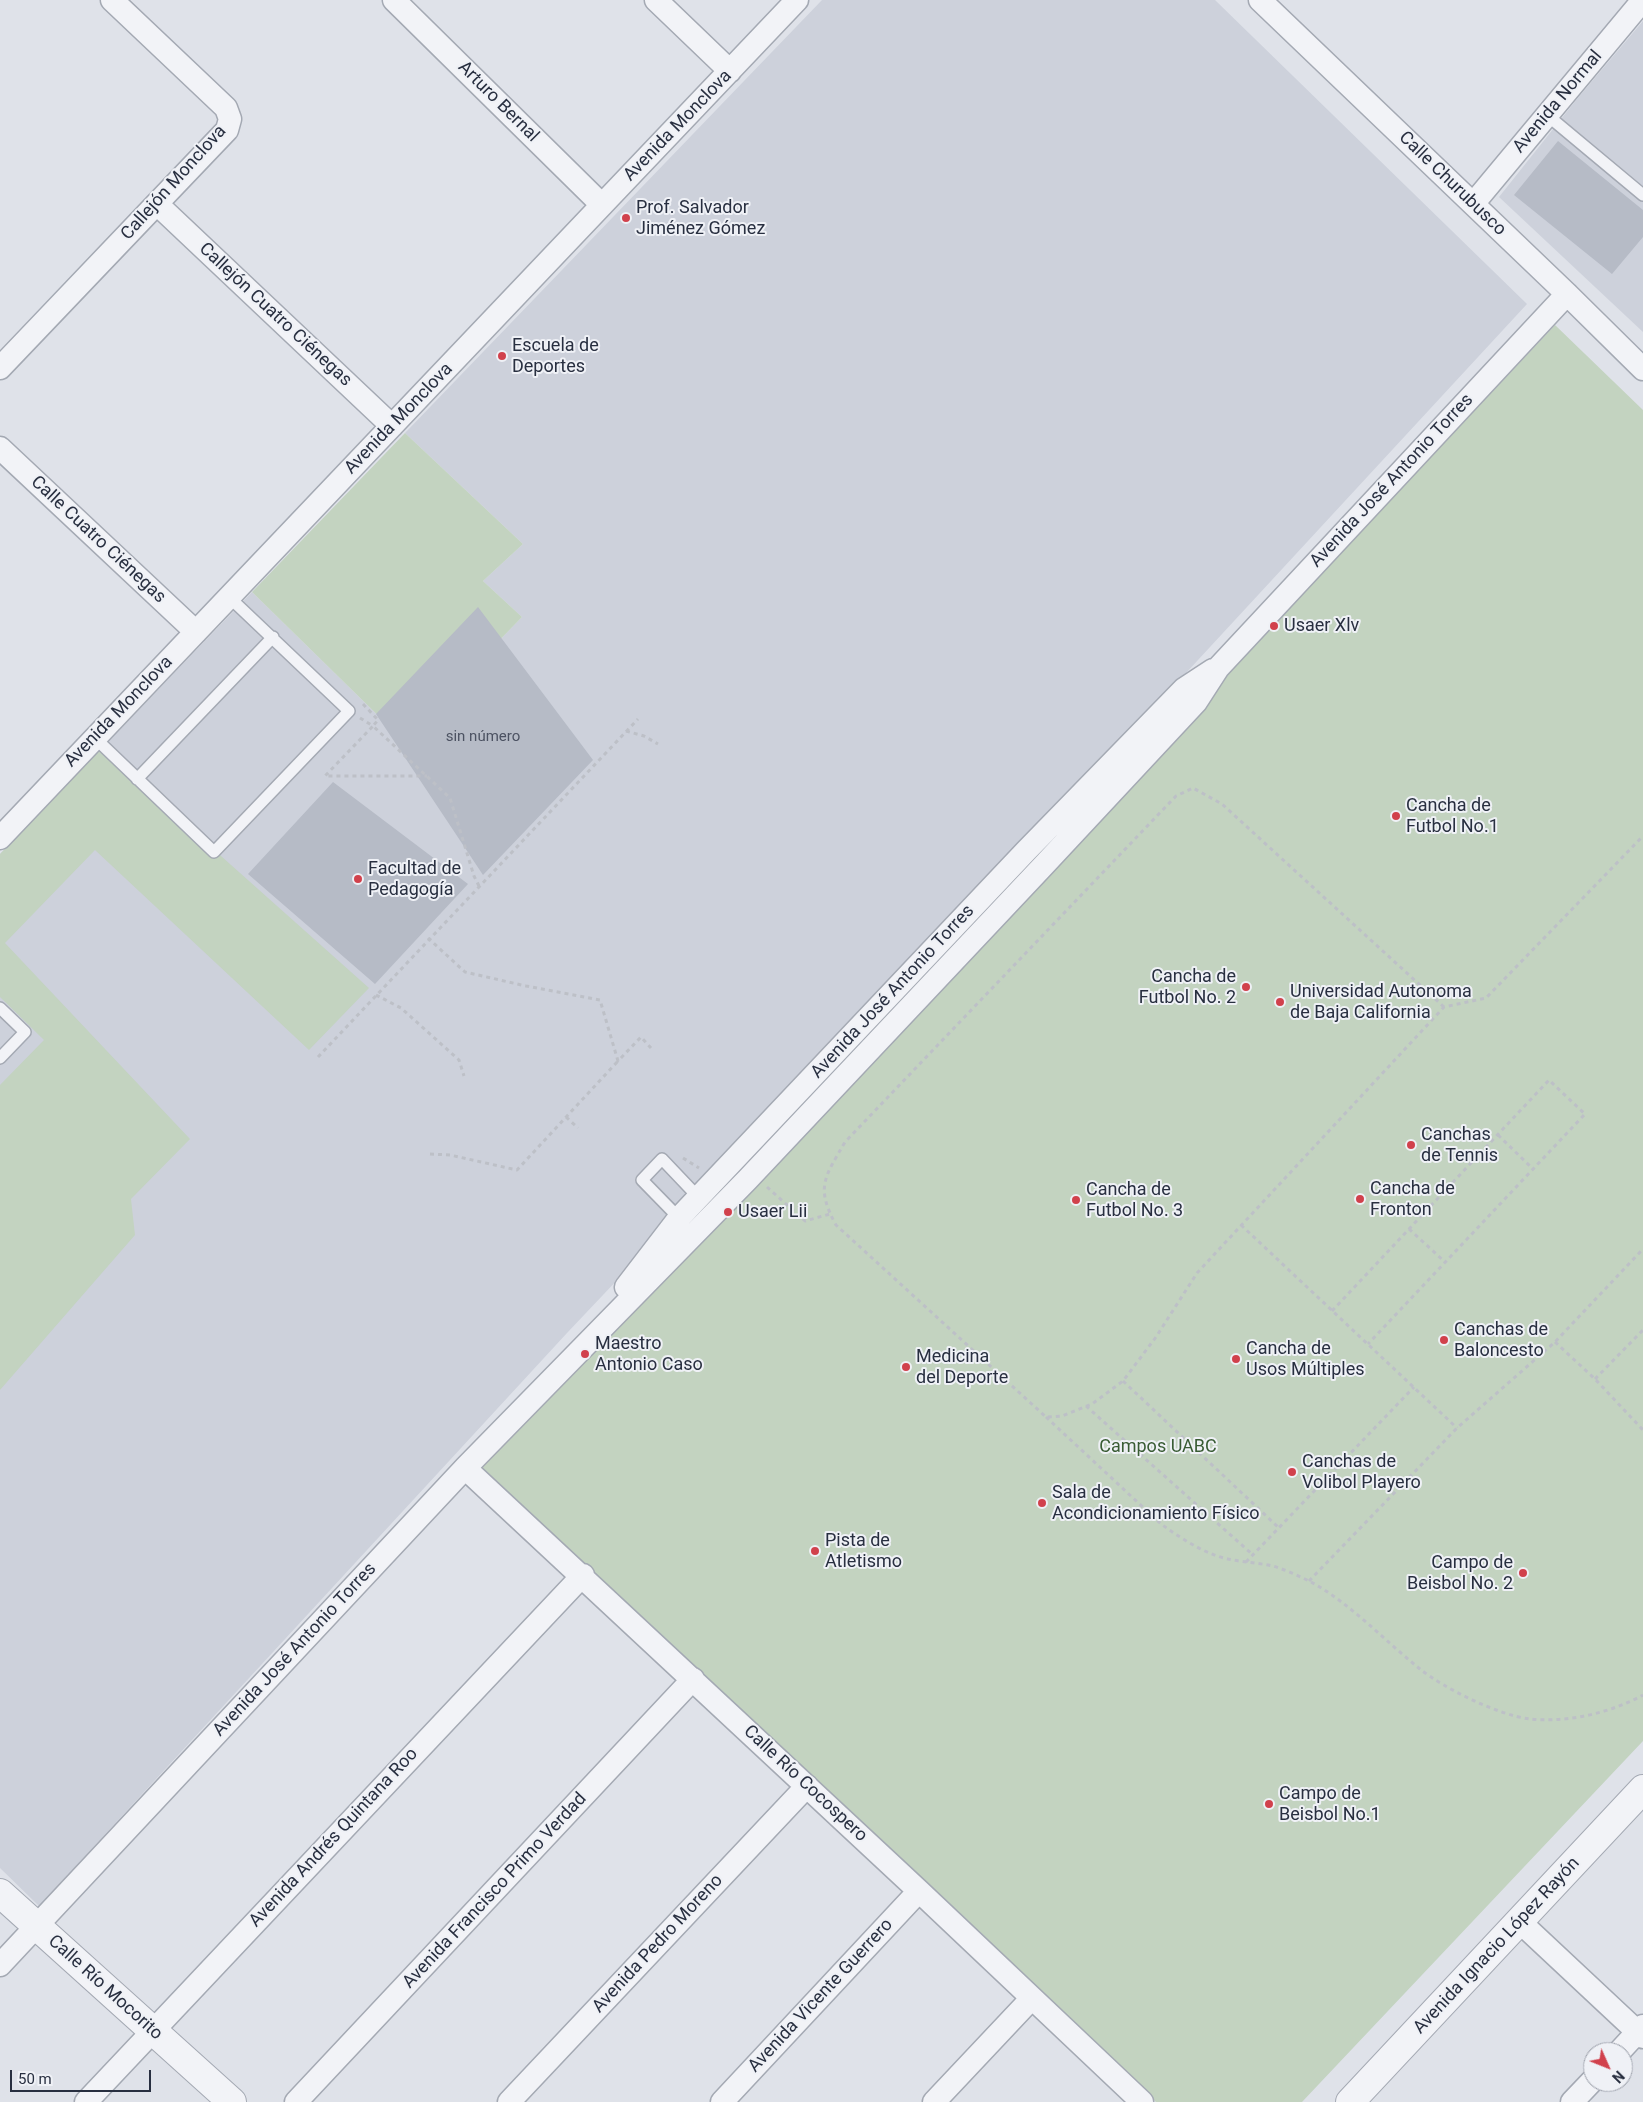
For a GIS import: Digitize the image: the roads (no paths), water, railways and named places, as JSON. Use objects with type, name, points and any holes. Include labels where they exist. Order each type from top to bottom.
[{"type":"street","name":"Callejón Monclova","points":[[0,368],[227,130],[230,119],[226,108],[112,0]]},
{"type":"street","name":"Arturo Bernal","points":[[394,0],[602,205]]},
{"type":"street","points":[[656,0],[730,71]]},
{"type":"street","name":"Avenida Monclova","points":[[0,838],[797,0]]},
{"type":"street","name":"Calle Churubusco","points":[[1260,0],[1643,369]]},
{"type":"street","name":"Avenida Normal","points":[[1473,204],[1643,0]]},
{"type":"street","name":"Callejón Cuatro Ciénegas","points":[[157,204],[392,426]]},
{"type":"street","name":"Avenida José Antonio Torres","points":[[0,1965],[465,1468],[593,1338],[687,1226],[698,1198],[877,1008],[1196,702],[1218,668],[1567,294]]},
{"type":"street","name":"Calle Cuatro Ciénegas","points":[[0,448],[196,632]]},
{"type":"street","name":"Avenida José Antonio Torres","points":[[687,1226],[714,1214],[895,1022],[1035,858]]},
{"type":"street","points":[[877,1008],[895,1022]]},
{"type":"street","name":"Calle Río Cocospero","points":[[465,1468],[583,1575],[1142,2102]]},
{"type":"street","name":"Avenida Andrés Quintana Roo","points":[[86,2102],[583,1575]]},
{"type":"street","name":"Avenida Francisco Primo Verdad","points":[[296,2102],[694,1679]]},
{"type":"street","name":"Avenida Pedro Moreno","points":[[509,2102],[807,1786]]},
{"type":"street","name":"Avenida Ignacio López Rayón","points":[[1350,2102],[1643,1789]]},
{"type":"street","name":"Avenida Vicente Guerrero","points":[[722,2102],[920,1891]]},
{"type":"street","name":"Calle Río Mocorito","points":[[0,1893],[232,2102]]},
{"type":"street","points":[[1520,1922],[1641,2032],[1630,2042]]},
{"type":"street","points":[[934,2102],[1032,1998]]},
{"type":"street","points":[[1572,2102],[1583,2090]]},
{"type":"lane","points":[[1547,115],[1643,194]]},
{"type":"lane","points":[[95,738],[214,852],[349,711],[229,597]]},
{"type":"lane","points":[[137,779],[273,637]]},
{"type":"lane","points":[[0,1008],[25,1032],[0,1058]]},
{"type":"lane","points":[[687,1226],[642,1180],[662,1159],[714,1214]]},
{"type":"place","name":"Prof. Salvador Jiménez Gómez","points":[[626,218]]},
{"type":"place","name":"Escuela de Deportes","points":[[502,356]]},
{"type":"place","name":"Usaer Xlv","points":[[1274,626]]},
{"type":"place","name":"Cancha de Futbol No.1","points":[[1396,816]]},
{"type":"place","name":"Facultad de Pedagogía","points":[[358,879]]},
{"type":"place","name":"Cancha de Futbol No. 2","points":[[1246,987]]},
{"type":"place","name":"Universidad Autonoma de Baja California","points":[[1280,1002]]},
{"type":"place","name":"Canchas de Tennis","points":[[1411,1145]]},
{"type":"place","name":"Cancha de Fronton","points":[[1360,1199]]},
{"type":"place","name":"Cancha de Futbol No. 3","points":[[1076,1200]]},
{"type":"place","name":"Usaer Lii","points":[[728,1212]]},
{"type":"place","name":"Canchas de Baloncesto","points":[[1444,1340]]},
{"type":"place","name":"Maestro Antonio Caso","points":[[585,1354]]},
{"type":"place","name":"Cancha de Usos Múltiples","points":[[1236,1359]]},
{"type":"place","name":"Medicina del Deporte","points":[[906,1367]]},
{"type":"place","name":"Canchas de Volibol Playero","points":[[1292,1472]]},
{"type":"place","name":"Sala de Acondicionamiento Físico","points":[[1042,1503]]},
{"type":"place","name":"Pista de Atletismo","points":[[815,1551]]},
{"type":"place","name":"Campo de Beisbol No. 2","points":[[1523,1573]]},
{"type":"place","name":"Campo de Beisbol No.1","points":[[1269,1804]]},
{"type":"park label","name":"Campos UABC","points":[[1158,1447]]}]
